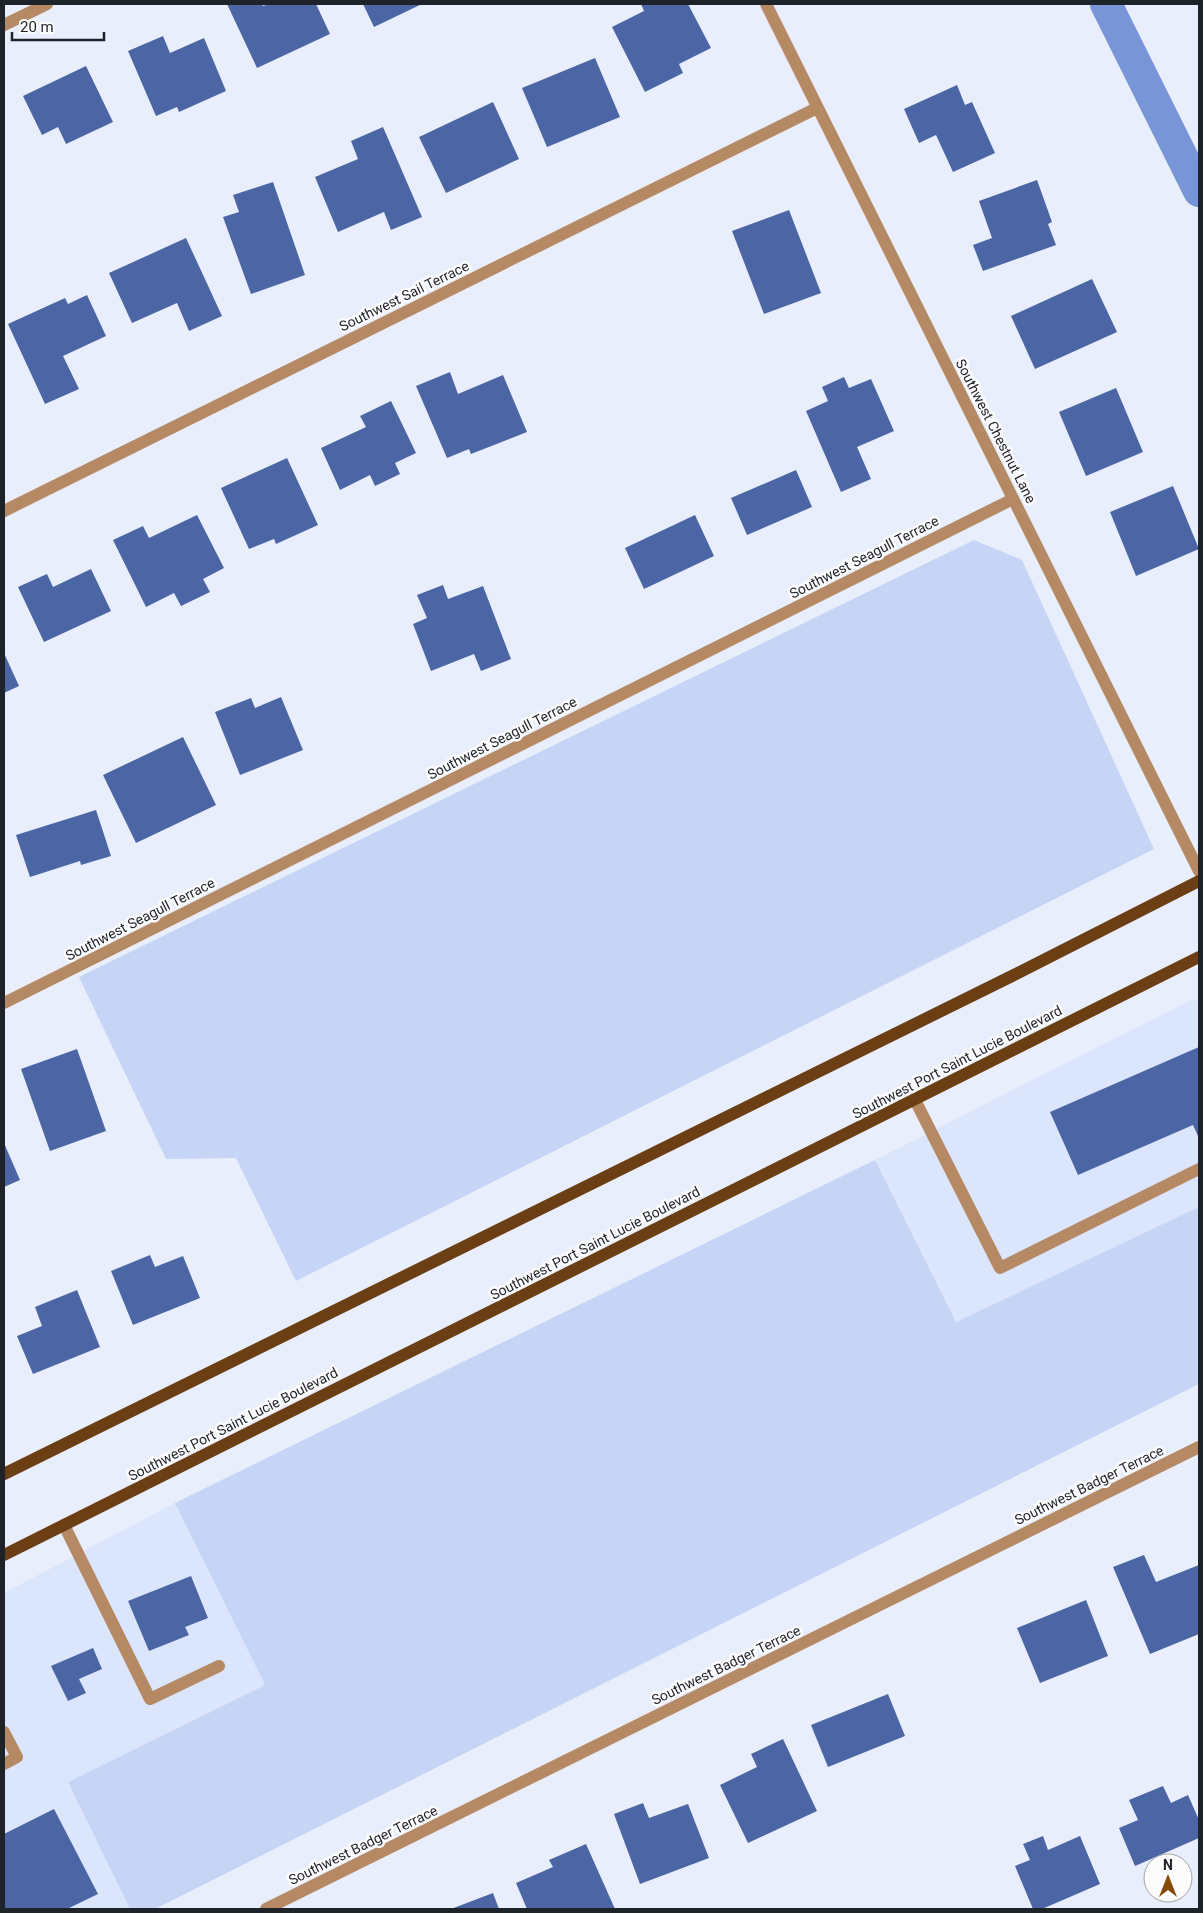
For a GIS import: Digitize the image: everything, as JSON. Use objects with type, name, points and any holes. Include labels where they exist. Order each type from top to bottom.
[{"type":"main road","points":[[4,1474],[1004,980],[1199,881]]},
{"type":"main road","name":"Southwest Port Saint Lucie Boulevard","points":[[4,1555],[1199,957]]},
{"type":"street","points":[[4,25],[47,4]]},
{"type":"street","name":"Southwest Chestnut Lane","points":[[766,4],[1199,871]]},
{"type":"street","name":"Southwest Sail Terrace","points":[[4,511],[817,108]]},
{"type":"street","name":"Southwest Seagull Terrace","points":[[4,1003],[1013,499]]},
{"type":"street","points":[[915,1100],[1000,1268],[1199,1169]]},
{"type":"street","name":"Southwest Badger Terrace","points":[[266,1909],[1199,1447]]},
{"type":"street","points":[[64,1525],[150,1699],[219,1666]]},
{"type":"street","points":[[4,1732],[17,1757],[4,1764]]},
{"type":"shaded area","points":[[974,540],[1022,560],[1154,849],[296,1281],[236,1158],[166,1159],[79,977]]},
{"type":"shaded area","points":[[1193,999],[1199,1001],[1199,1207],[956,1322],[875,1160]]},
{"type":"shaded area","points":[[875,1160],[956,1322],[1199,1207],[1199,1384],[155,1909],[130,1909],[68,1782],[265,1685],[175,1503]]},
{"type":"shaded area","points":[[175,1503],[265,1685],[68,1782],[130,1909],[4,1909],[4,1593]]},
{"type":"building","points":[[227,4],[262,4],[263,6],[269,4],[316,4],[330,34],[257,68]]},
{"type":"building","points":[[363,4],[422,4],[374,27]]},
{"type":"building","points":[[641,4],[688,4],[711,48],[679,64],[683,73],[645,92],[612,27],[644,11]]},
{"type":"building","points":[[163,36],[170,53],[204,38],[226,91],[179,112],[177,107],[156,116],[128,51]]},
{"type":"building","points":[[595,58],[620,117],[547,147],[522,88]]},
{"type":"building","points":[[86,66],[113,122],[66,144],[58,127],[42,135],[23,96]]},
{"type":"building","points":[[957,85],[965,105],[972,102],[995,153],[953,172],[936,135],[919,143],[904,109]]},
{"type":"building","points":[[493,102],[519,159],[446,193],[419,137]]},
{"type":"building","points":[[383,127],[422,217],[391,230],[384,212],[338,232],[315,177],[358,159],[351,141]]},
{"type":"building","points":[[1037,180],[1052,222],[1048,224],[1056,245],[983,271],[973,245],[992,238],[979,201]]},
{"type":"building","points":[[273,182],[305,275],[251,294],[223,217],[239,212],[233,195]]},
{"type":"building","points":[[789,210],[821,293],[764,314],[732,231]]},
{"type":"building","points":[[186,238],[222,316],[189,331],[177,303],[132,323],[109,273]]},
{"type":"building","points":[[1092,279],[1117,332],[1035,369],[1011,316]]},
{"type":"building","points":[[87,295],[106,336],[63,356],[79,389],[45,404],[8,324],[65,298],[68,304]]},
{"type":"building","points":[[450,372],[458,394],[503,375],[527,432],[471,454],[469,449],[447,458],[416,386]]},
{"type":"building","points":[[844,377],[849,388],[871,379],[894,431],[857,447],[871,479],[841,492],[806,411],[828,401],[822,387]]},
{"type":"building","points":[[1116,388],[1143,452],[1086,476],[1059,412]]},
{"type":"building","points":[[391,401],[416,453],[395,463],[400,474],[375,486],[370,475],[340,490],[321,448],[366,427],[360,416]]},
{"type":"building","points":[[287,458],[318,525],[276,544],[274,539],[249,549],[221,488]]},
{"type":"building","points":[[796,470],[812,507],[747,535],[731,498]]},
{"type":"building","points":[[1173,486],[1199,549],[1136,576],[1110,512]]},
{"type":"building","points":[[197,515],[224,568],[203,579],[210,592],[181,606],[174,593],[146,607],[113,540],[143,526],[149,538]]},
{"type":"building","points":[[695,515],[714,556],[644,589],[625,548]]},
{"type":"building","points":[[91,569],[111,611],[44,642],[18,587],[47,574],[53,587]]},
{"type":"building","points":[[443,585],[448,599],[483,586],[511,659],[481,671],[474,654],[431,671],[413,624],[427,618],[417,595]]},
{"type":"building","points":[[4,653],[19,686],[4,693]]},
{"type":"building","points":[[281,697],[303,750],[240,775],[215,712],[251,698],[255,708]]},
{"type":"building","points":[[183,737],[216,805],[136,843],[103,775]]},
{"type":"building","points":[[96,810],[111,856],[81,865],[80,861],[30,877],[16,835]]},
{"type":"building","points":[[1199,1047],[1199,1135],[1193,1125],[1078,1175],[1050,1112]]},
{"type":"building","points":[[77,1049],[106,1131],[50,1151],[21,1069]]},
{"type":"building","points":[[4,1143],[20,1180],[4,1187]]},
{"type":"building","points":[[150,1255],[155,1267],[183,1256],[200,1298],[133,1325],[111,1271]]},
{"type":"building","points":[[77,1290],[100,1347],[33,1374],[17,1336],[42,1326],[35,1307]]},
{"type":"building","points":[[1144,1555],[1156,1582],[1199,1565],[1199,1634],[1150,1654],[1113,1567]]},
{"type":"building","points":[[191,1576],[208,1618],[185,1627],[189,1635],[149,1651],[128,1601]]},
{"type":"building","points":[[1086,1600],[1108,1656],[1040,1683],[1017,1628]]},
{"type":"building","points":[[93,1648],[102,1669],[79,1679],[86,1693],[68,1701],[51,1666]]},
{"type":"building","points":[[888,1694],[905,1736],[828,1767],[811,1725]]},
{"type":"building","points":[[783,1739],[817,1811],[748,1843],[720,1785],[757,1767],[751,1754]]},
{"type":"building","points":[[1163,1786],[1171,1803],[1188,1795],[1199,1820],[1199,1838],[1165,1853],[1143,1853],[1143,1862],[1135,1866],[1119,1828],[1138,1820],[1129,1800]]},
{"type":"building","points":[[643,1803],[649,1818],[688,1804],[709,1858],[640,1884],[614,1814]]},
{"type":"building","points":[[54,1809],[98,1894],[67,1909],[4,1909],[4,1834]]},
{"type":"building","points":[[1043,1836],[1048,1850],[1080,1836],[1100,1884],[1042,1909],[1033,1909],[1015,1866],[1030,1860],[1023,1844]]},
{"type":"building","points":[[586,1844],[615,1909],[527,1909],[516,1883],[553,1867],[549,1860]]},
{"type":"building","points":[[493,1893],[499,1909],[451,1909]]},
{"type":"waterway","points":[[1106,4],[1199,191]]}]
